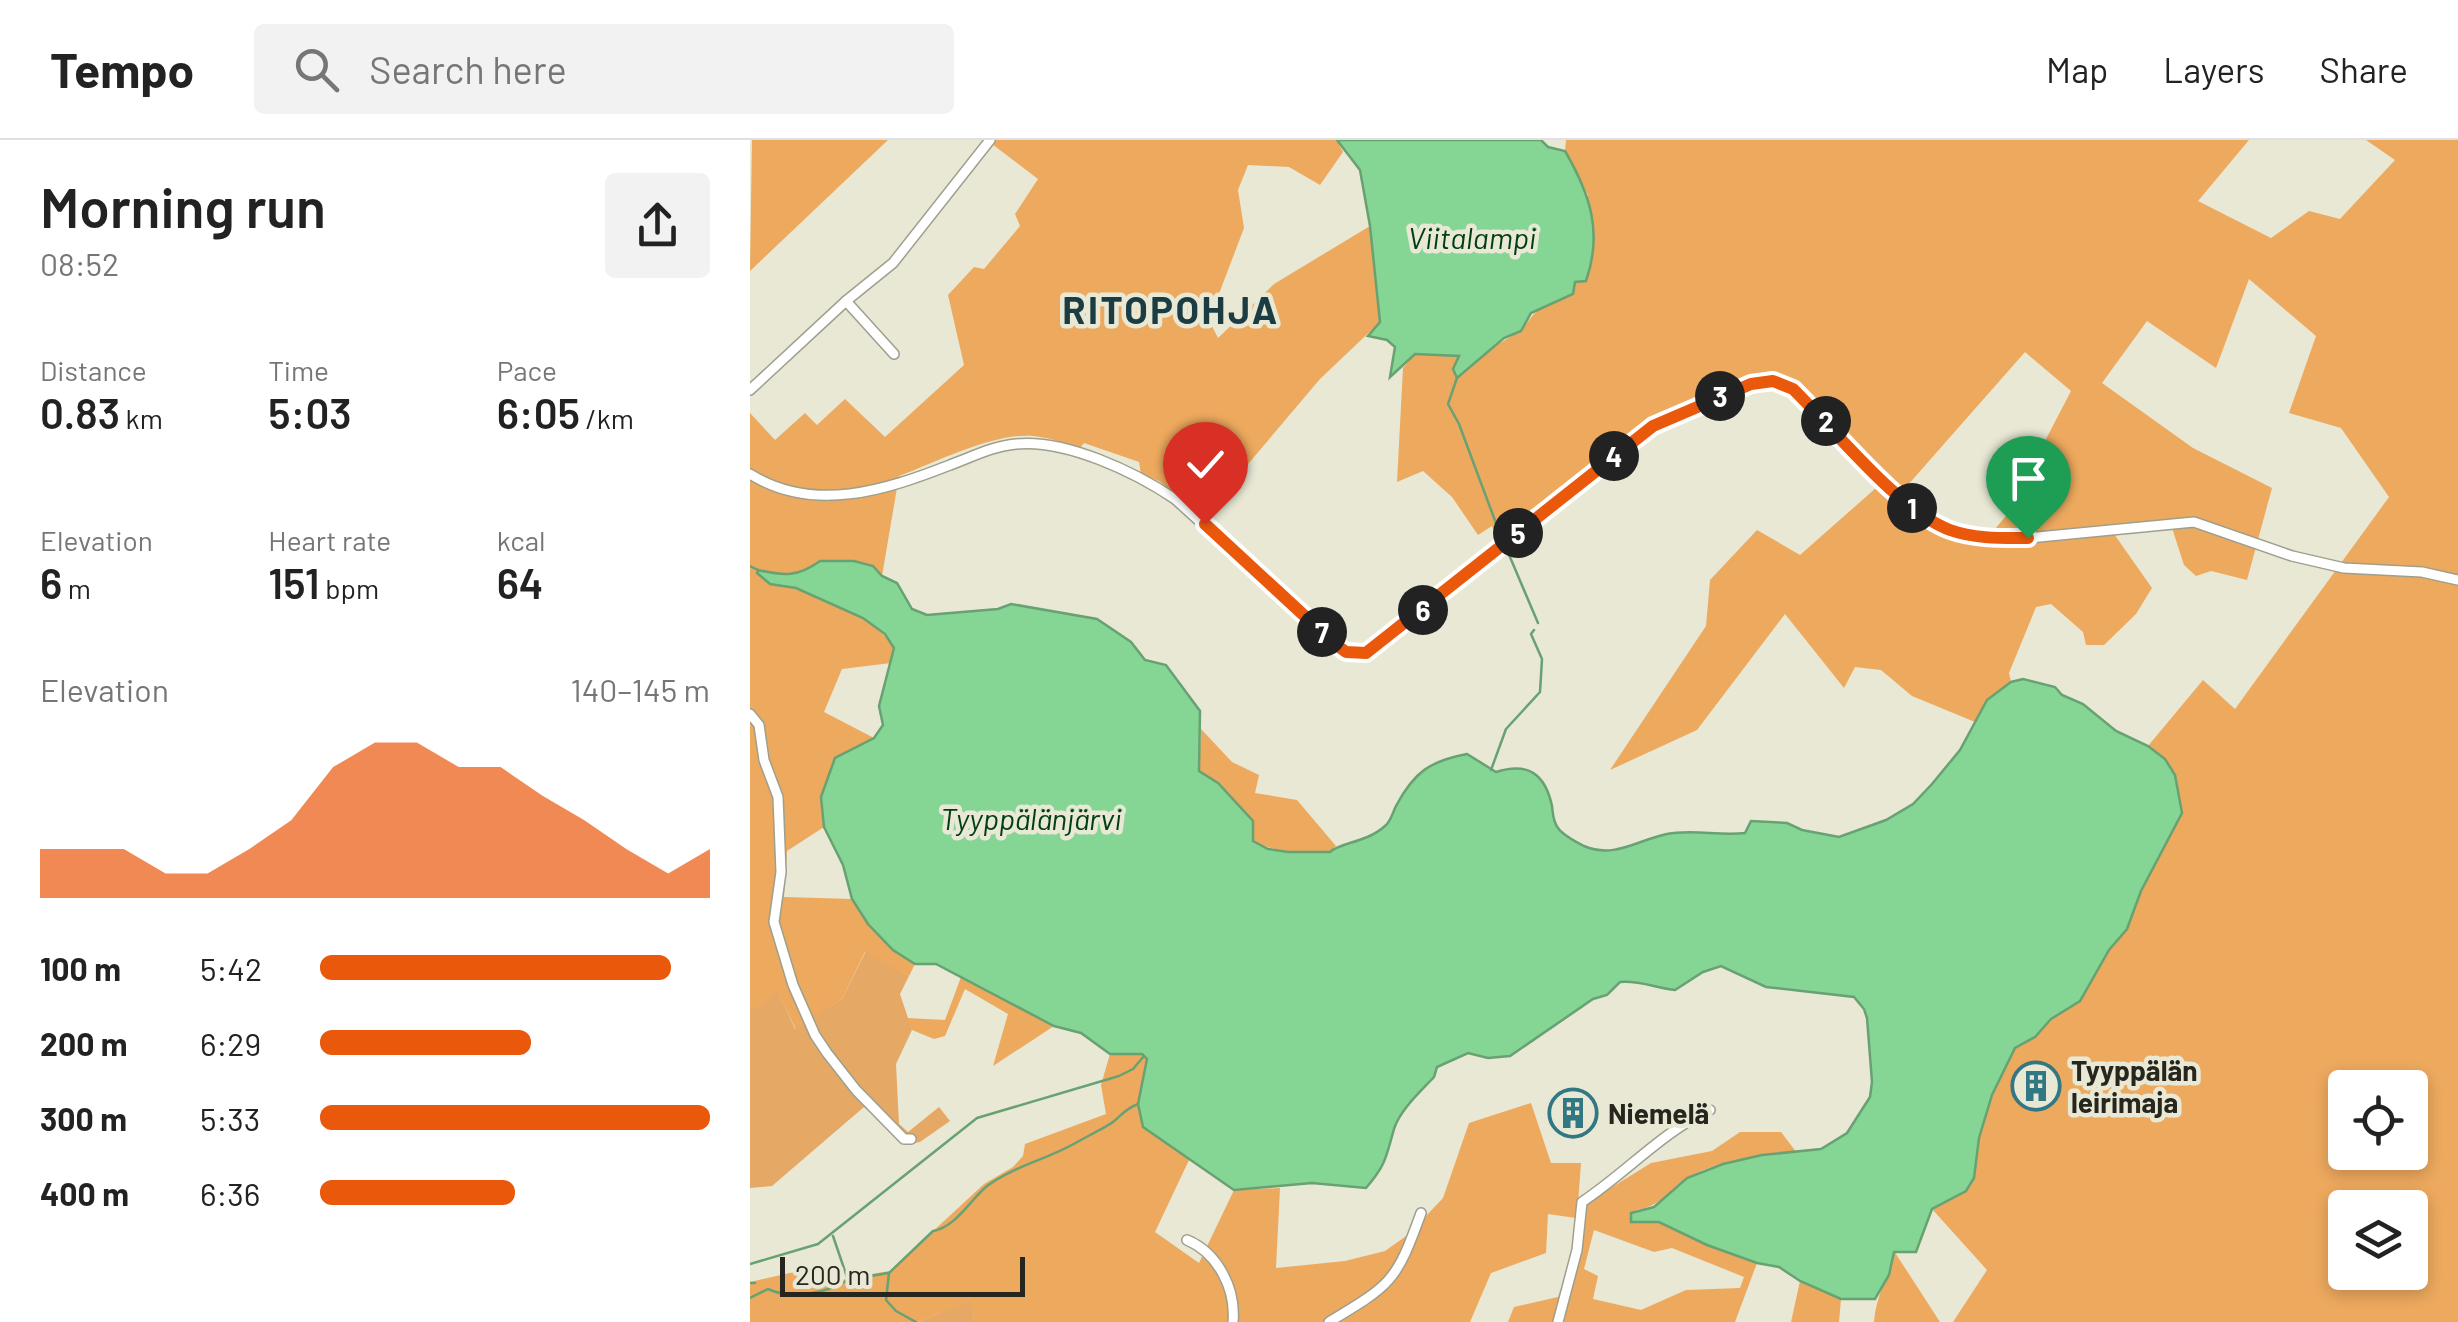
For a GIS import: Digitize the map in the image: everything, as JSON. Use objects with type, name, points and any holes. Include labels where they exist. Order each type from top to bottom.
[{"type":"street","points":[[750,390],[893,263],[990,140]]},
{"type":"street","points":[[846,301],[894,354]]},
{"type":"street","points":[[750,474],[799,494],[839,496],[888,487],[994,448],[1031,444],[1070,451],[1146,480],[1175,498],[1335,644],[1357,654],[1376,647],[1653,426],[1751,384],[1773,381],[1793,389],[1918,514],[1954,531],[1994,538],[2028,538],[2194,522],[2292,556],[2344,568],[2429,573],[2458,580]]},
{"type":"street","points":[[750,714],[761,733],[764,760],[778,797],[781,872],[774,922],[793,985],[815,1035],[856,1090],[890,1127],[904,1139],[911,1139]]},
{"type":"street","points":[[1558,1322],[1578,1250],[1582,1202],[1685,1122],[1710,1110]]},
{"type":"street","points":[[1329,1322],[1388,1284],[1406,1256],[1421,1213]]},
{"type":"street","points":[[1187,1240],[1220,1268],[1228,1286],[1234,1322]]},
{"type":"shaded area","points":[[752,140],[888,140],[750,271]]},
{"type":"shaded area","points":[[995,140],[1337,140],[1343,152],[1320,185],[1289,167],[1248,165],[1238,190],[1244,228],[1209,320],[1218,338],[1274,284],[1370,226],[1380,322],[1320,379],[1204,516],[1159,481],[1141,474],[1139,462],[1084,443],[1080,448],[1052,439],[1018,436],[966,449],[899,476],[882,576],[873,566],[820,561],[802,574],[783,575],[770,584],[803,591],[856,614],[895,648],[891,663],[842,669],[824,712],[874,738],[835,759],[821,797],[824,827],[787,851],[784,897],[852,899],[880,935],[915,964],[909,976],[865,952],[842,999],[796,1030],[777,990],[758,1010],[750,1006],[750,413],[775,440],[805,413],[817,425],[845,399],[885,437],[964,365],[948,295],[974,267],[984,269],[1020,226],[1015,214],[1038,179],[992,144]]},
{"type":"shaded area","points":[[1566,140],[2249,140],[2198,201],[2271,238],[2309,211],[2340,219],[2395,160],[2366,140],[2458,140],[2458,1322],[1953,1322],[1987,1270],[1932,1209],[1966,1191],[1974,1178],[1979,1138],[1992,1095],[2015,1047],[2035,1037],[2051,1019],[2080,1000],[2109,950],[2127,929],[2141,891],[2182,813],[2165,759],[2148,746],[2203,680],[2235,709],[2389,497],[2341,428],[2289,413],[2316,336],[2249,279],[2216,368],[2147,321],[2102,383],[2193,448],[2272,488],[2247,580],[2211,571],[2196,576],[2184,565],[2172,528],[2114,534],[2152,588],[2136,614],[2104,645],[2086,645],[2083,632],[2051,604],[2036,607],[2009,673],[2011,682],[1987,700],[1975,722],[1912,696],[1881,670],[1855,667],[1844,688],[1785,614],[1697,730],[1610,770],[1706,626],[1710,580],[1757,530],[1800,555],[1876,488],[1854,465],[1799,381],[1779,376],[1749,379],[1631,432],[1499,542],[1492,526],[1478,535],[1452,497],[1423,471],[1397,482],[1403,368],[1415,354],[1443,353],[1478,361],[1522,329],[1547,304],[1588,195],[1565,151]],"holes":[[[2025,352],[2071,391],[2006,516],[1982,544],[1934,528],[1892,503]]]},
{"type":"shaded area","points":[[1201,729],[1232,762],[1259,775],[1255,793],[1297,800],[1336,846],[1330,852],[1290,851],[1253,841],[1252,821],[1199,771]]},
{"type":"shaded area","points":[[866,951],[909,976],[900,994],[912,1030],[896,1064],[899,1124],[908,1132],[939,1107],[950,1121],[920,1142],[906,1145],[864,1107],[772,1186],[750,1188],[750,1006],[758,1009],[777,989],[795,1029],[842,999]]},
{"type":"shaded area","points":[[961,977],[1054,1026],[993,1066],[1008,1014],[965,989],[945,1036],[934,1039],[912,1030],[907,1018],[945,1020]]},
{"type":"shaded area","points":[[1110,1054],[1142,1054],[1147,1059],[1140,1110],[1143,1127],[1190,1158],[1155,1232],[1199,1263],[1234,1190],[1280,1188],[1276,1268],[1345,1261],[1385,1251],[1409,1234],[1443,1198],[1469,1123],[1531,1103],[1551,1163],[1581,1163],[1578,1203],[1585,1204],[1651,1163],[1712,1151],[1740,1132],[1781,1132],[1797,1153],[1742,1159],[1701,1171],[1660,1201],[1636,1210],[1631,1222],[1659,1222],[1757,1263],[1735,1322],[1508,1322],[1514,1307],[1558,1297],[1572,1258],[1576,1218],[1548,1214],[1546,1253],[1491,1273],[1470,1322],[974,1322],[971,1300],[918,1322],[750,1322],[750,1282],[812,1268],[822,1286],[890,1271],[984,1184],[1013,1167],[1023,1156],[1025,1144],[1106,1114],[1101,1085]],"holes":[[[1594,1230],[1654,1252],[1672,1248],[1744,1277],[1740,1288],[1686,1290],[1641,1310],[1593,1299],[1598,1276],[1584,1269]]]},
{"type":"shaded area","points":[[1894,1251],[1940,1322],[1874,1322]]},
{"type":"shaded area","points":[[1800,1281],[1841,1299],[1839,1322],[1791,1322]]},
{"type":"shaded area","points":[[972,1299],[974,1322],[918,1322]]},
{"type":"water","name":"Viitalampi","points":[[1337,140],[1541,140],[1548,147],[1565,151],[1591,214],[1593,246],[1586,281],[1575,282],[1573,294],[1531,313],[1521,331],[1504,338],[1457,378],[1453,369],[1459,356],[1415,354],[1390,377],[1395,347],[1387,340],[1368,336],[1380,322],[1360,170]]},
{"type":"water","name":"Tyyppälänjärvi","points":[[820,561],[854,561],[873,566],[897,583],[912,609],[927,615],[998,609],[1011,604],[1097,619],[1131,642],[1145,660],[1166,665],[1200,711],[1199,771],[1218,783],[1253,821],[1253,841],[1268,849],[1330,852],[1370,836],[1387,824],[1403,794],[1424,770],[1467,754],[1496,772],[1517,768],[1533,773],[1545,785],[1558,828],[1595,849],[1616,849],[1676,833],[1745,833],[1751,821],[1787,823],[1839,837],[1886,820],[1913,804],[1960,750],[1987,700],[2011,682],[2023,679],[2055,687],[2116,731],[2165,759],[2175,775],[2182,813],[2141,891],[2127,929],[2109,950],[2080,1001],[2015,1048],[1992,1095],[1979,1138],[1974,1178],[1966,1191],[1932,1209],[1916,1252],[1894,1252],[1889,1275],[1875,1299],[1841,1299],[1779,1267],[1707,1245],[1659,1222],[1631,1222],[1631,1213],[1654,1207],[1687,1178],[1723,1164],[1821,1149],[1847,1133],[1870,1097],[1867,1018],[1854,997],[1766,987],[1721,966],[1703,972],[1675,990],[1620,982],[1607,995],[1593,999],[1510,1056],[1488,1058],[1468,1053],[1437,1067],[1434,1077],[1401,1115],[1382,1167],[1366,1188],[1312,1183],[1234,1190],[1143,1127],[1138,1104],[1147,1059],[1142,1054],[1110,1054],[1081,1033],[1054,1026],[936,964],[915,964],[893,950],[868,924],[852,899],[843,865],[824,827],[821,797],[835,758],[874,738],[883,725],[879,706],[894,648],[885,634],[863,618],[796,588],[770,584],[757,573],[798,572]]},
{"type":"waterway","points":[[1457,378],[1448,404],[1500,534]]},
{"type":"waterway","points":[[1507,550],[1538,623]]},
{"type":"waterway","points":[[750,566],[758,570]]},
{"type":"waterway","points":[[1491,770],[1506,729],[1540,692],[1542,659],[1531,634],[1534,630]]},
{"type":"waterway","points":[[750,1264],[818,1244],[977,1118],[1119,1076],[1133,1069],[1144,1056]]},
{"type":"waterway","points":[[916,1322],[886,1300],[889,1273],[933,1231],[956,1219],[987,1186],[1102,1129],[1138,1104]]},
{"type":"waterway","points":[[833,1236],[848,1280],[888,1273]]},
{"type":"waterway","points":[[750,1298],[768,1289],[809,1294],[848,1280]]},
{"type":"waterway","points":[[750,1283],[755,1283]]},
{"type":"place","name":"Tyyppälän leirimaja","points":[[2036,1086]]},
{"type":"place","name":"Niemelä","points":[[1573,1113]]},
{"type":"district","name":"RITOPOHJA","points":[[1171,309]]},
{"type":"route","points":[[1205,524],[1335,644],[1346,652],[1366,653],[1653,426],[1751,384],[1773,381],[1793,389],[1918,514],[1954,531],[1976,536],[2028,538]]}]
